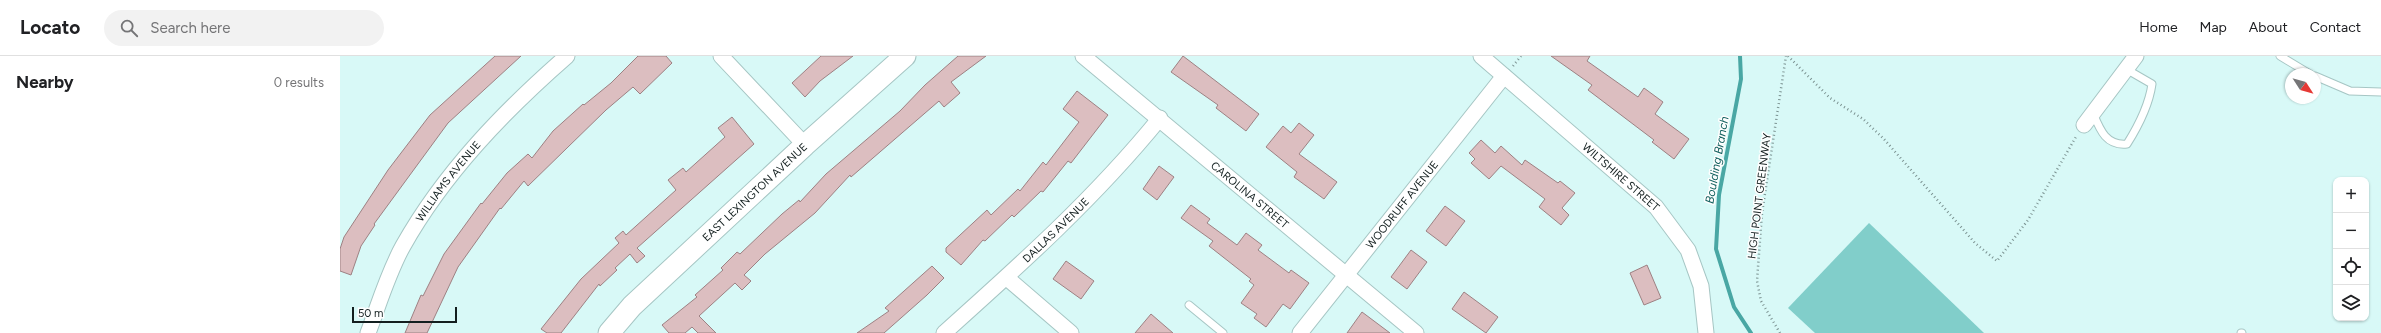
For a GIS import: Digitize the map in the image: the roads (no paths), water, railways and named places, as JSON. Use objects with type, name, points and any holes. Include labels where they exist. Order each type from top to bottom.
[{"type":"main road","name":"EAST LEXINGTON AVENUE","points":[[609,333],[632,306],[805,145],[905,56]]},
{"type":"street","name":"WILLIAMS AVENUE","points":[[368,333],[403,247],[452,172],[540,80],[567,56]]},
{"type":"street","points":[[721,56],[805,145]]},
{"type":"street","name":"CAROLINA STREET","points":[[1083,56],[1160,118],[1416,333]]},
{"type":"street","name":"WILTSHIRE STREET","points":[[1481,56],[1656,207],[1688,250],[1701,286],[1706,333]]},
{"type":"street","points":[[2084,124],[2136,56]]},
{"type":"street","name":"WOODRUFF AVENUE","points":[[1300,333],[1504,76]]},
{"type":"street","name":"DALLAS AVENUE","points":[[944,333],[1007,278],[1084,204],[1130,155],[1160,118]]},
{"type":"street","points":[[1007,278],[1071,333]]},
{"type":"lane","points":[[2280,56],[2300,68]]},
{"type":"lane","points":[[2093,112],[2104,137],[2118,144],[2127,144],[2137,127],[2150,96],[2152,84],[2126,69]]},
{"type":"lane","points":[[2321,79],[2350,92],[2381,92]]},
{"type":"lane","points":[[1189,305],[1222,333]]},
{"type":"waterway","name":"Boulding Branch","points":[[1740,56],[1741,79],[1719,195],[1716,249],[1734,307],[1751,333]]}]
